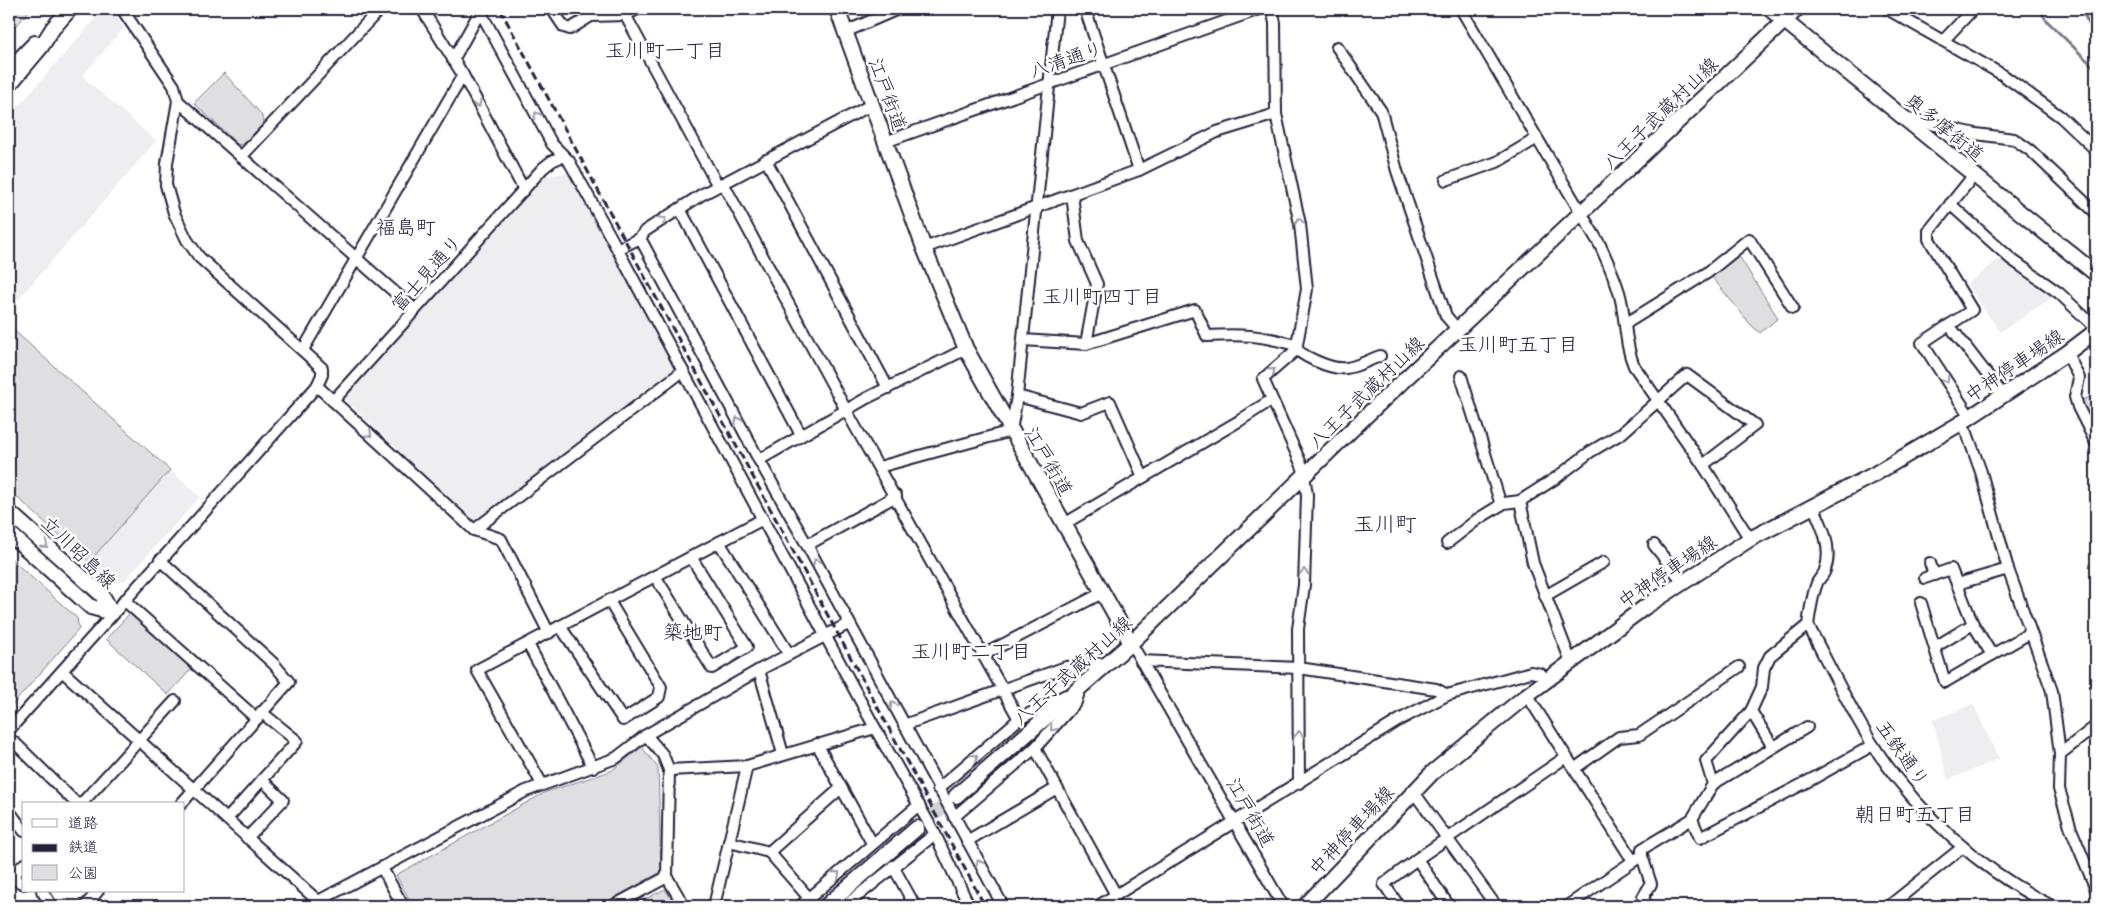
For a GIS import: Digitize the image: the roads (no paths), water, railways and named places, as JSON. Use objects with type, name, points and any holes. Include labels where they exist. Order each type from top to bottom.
[{"type":"main road","points":[[9,70],[70,9]]},
{"type":"main road","name":"江戸街道","points":[[837,9],[924,248],[966,350],[1131,643]]},
{"type":"main road","name":"奥多摩街道","points":[[1770,9],[2096,274]]},
{"type":"main road","name":"八王子武蔵村山線","points":[[956,796],[1131,643],[1304,478],[1368,414],[1797,9]]},
{"type":"main road","points":[[9,85],[41,47],[53,28]]},
{"type":"main road","name":"中神停車場線","points":[[1305,906],[1413,790],[1474,736],[1571,662],[1682,582],[1750,539],[1880,471],[1965,420],[2067,353],[2096,329]]},
{"type":"main road","name":"立川昭島線","points":[[9,512],[102,595],[112,613]]},
{"type":"main road","name":"立川昭島線","points":[[9,533],[91,607],[112,613]]},
{"type":"main road","points":[[826,906],[917,828]]},
{"type":"street","points":[[9,730],[317,386],[322,375],[322,368],[199,257],[187,240],[171,204],[166,185],[167,163],[178,101],[174,86],[122,9]]},
{"type":"street","points":[[241,157],[380,9]]},
{"type":"street","points":[[422,9],[463,75],[524,190]]},
{"type":"street","points":[[552,9],[564,27],[570,29],[595,12],[624,12],[637,9]]},
{"type":"street","points":[[845,32],[898,9]]},
{"type":"street","points":[[879,467],[1010,431],[1017,396],[1057,9]]},
{"type":"street","points":[[1086,9],[1138,170]]},
{"type":"street","name":"八清通り","points":[[884,142],[1260,9]]},
{"type":"street","points":[[1272,9],[1275,23],[1276,114],[1300,224],[1306,274],[1305,305],[1296,350],[1263,379],[1303,468],[1307,495],[1304,585],[1298,630],[1299,783]]},
{"type":"street","points":[[1461,9],[1580,214],[1600,245],[1621,300],[1628,353],[1634,366],[1703,465],[1750,539]]},
{"type":"street","points":[[1887,9],[1944,40],[2003,76],[2061,117],[2096,150]]},
{"type":"street","points":[[1944,40],[1973,9]]},
{"type":"street","points":[[454,60],[480,11]]},
{"type":"street","points":[[480,11],[552,144],[569,161],[618,250],[827,635],[875,728],[919,805],[969,906]]},
{"type":"street","points":[[624,12],[1019,719]]},
{"type":"street","points":[[1337,47],[1380,111],[1397,171],[1446,316],[1458,330]]},
{"type":"street","points":[[303,350],[463,75]]},
{"type":"street","points":[[178,101],[415,310]]},
{"type":"street","points":[[618,250],[640,238],[645,230],[720,184],[871,105]]},
{"type":"street","points":[[924,248],[1138,170],[1217,132],[1276,114]]},
{"type":"street","points":[[1901,117],[1976,134],[2014,139],[2031,151],[2096,213]]},
{"type":"street","points":[[1446,180],[1497,162],[1536,139]]},
{"type":"street","name":"富士見通り","points":[[333,401],[547,164],[563,156]]},
{"type":"street","points":[[766,160],[888,388]]},
{"type":"street","points":[[1974,175],[1929,231],[1929,239],[1972,310],[1922,343],[1965,420],[1967,433],[1981,472],[2008,569],[2052,691],[2060,754],[2059,789],[2070,829],[2096,889]]},
{"type":"street","points":[[1072,194],[1078,241],[1096,284],[1086,344]]},
{"type":"street","points":[[1950,204],[2011,259],[2059,293],[2096,329]]},
{"type":"street","points":[[680,209],[801,435]]},
{"type":"street","points":[[640,238],[1002,906]]},
{"type":"street","points":[[1625,324],[1707,273],[1749,239],[1793,308]]},
{"type":"street","points":[[1023,340],[1086,344],[1195,310],[1207,336],[1240,334],[1269,338],[1292,344],[1296,350],[1325,365],[1346,368],[1380,356]]},
{"type":"street","points":[[1949,324],[2003,395]]},
{"type":"street","points":[[759,460],[846,410],[966,350]]},
{"type":"street","points":[[2067,353],[2079,378],[2075,396],[2078,407],[2096,443]]},
{"type":"street","points":[[474,530],[683,371]]},
{"type":"street","points":[[1447,543],[1500,505],[1520,501],[1556,478],[1590,452],[1622,433],[1687,375],[1755,426],[1703,465]]},
{"type":"street","points":[[1461,376],[1500,505]]},
{"type":"street","points":[[317,386],[474,530],[501,540],[549,633]]},
{"type":"street","points":[[1017,396],[1081,413],[1110,402],[1143,477]]},
{"type":"street","points":[[1064,524],[1239,421],[1271,400]]},
{"type":"street","points":[[807,545],[896,496]]},
{"type":"street","points":[[1520,501],[1532,563],[1571,662]]},
{"type":"street","points":[[1713,784],[1706,761],[1751,711],[1762,687],[1764,668],[1770,656],[1808,625],[1810,607],[1818,581],[1825,571],[1828,551],[1823,526],[1813,506]]},
{"type":"street","points":[[542,784],[477,670],[763,519]]},
{"type":"street","points":[[719,542],[790,654]]},
{"type":"street","points":[[1654,545],[1682,582]]},
{"type":"street","points":[[655,576],[712,668],[746,647],[691,557]]},
{"type":"street","points":[[160,560],[274,664],[289,682],[183,802]]},
{"type":"street","points":[[1545,596],[1604,562]]},
{"type":"street","points":[[1930,563],[1930,576],[1951,568],[1973,624],[1992,655]]},
{"type":"street","points":[[1957,584],[2008,569]]},
{"type":"street","points":[[983,655],[1102,594]]},
{"type":"street","points":[[124,600],[259,716],[297,741],[227,819]]},
{"type":"street","points":[[560,626],[622,720],[658,697],[661,686],[609,600]]},
{"type":"street","points":[[1921,603],[1945,682],[2030,633]]},
{"type":"street","points":[[62,671],[227,819],[314,904],[526,791],[616,758],[646,735],[759,670],[848,624]]},
{"type":"street","points":[[1935,647],[1973,624]]},
{"type":"street","name":"五鉄通り","points":[[1808,625],[1873,745],[1908,792],[1932,819],[1963,847],[2030,895],[2052,906]]},
{"type":"street","name":"江戸街道","points":[[1131,643],[1283,906]]},
{"type":"street","points":[[528,644],[592,767]]},
{"type":"street","points":[[1141,661],[1299,668],[1436,689],[1447,695]]},
{"type":"street","points":[[904,725],[1066,667],[1108,663]]},
{"type":"street","points":[[1574,769],[1619,737],[1639,735],[1738,667]]},
{"type":"street","points":[[759,670],[783,754]]},
{"type":"street","points":[[1098,906],[1401,719],[1447,695],[1532,672],[1541,674],[1547,680]]},
{"type":"street","points":[[938,789],[1019,719],[1080,688]]},
{"type":"street","points":[[954,817],[1035,748],[1076,702],[1080,688]]},
{"type":"street","points":[[1527,695],[1574,769],[1637,858],[1651,884],[1643,897],[1647,906]]},
{"type":"street","points":[[83,802],[175,701]]},
{"type":"street","points":[[1751,711],[1773,747]]},
{"type":"street","points":[[2060,754],[2096,726]]},
{"type":"street","points":[[1567,906],[1637,858],[1642,849],[1692,819],[1713,784],[1807,727]]},
{"type":"street","points":[[669,770],[747,766],[875,728]]},
{"type":"street","points":[[646,735],[663,755],[669,770],[667,878],[684,906]]},
{"type":"street","points":[[14,742],[75,802]]},
{"type":"street","points":[[817,744],[872,843]]},
{"type":"street","points":[[1692,819],[1700,838],[1873,745]]},
{"type":"street","points":[[1035,748],[1116,895]]},
{"type":"street","points":[[1399,906],[1384,884],[1417,859],[1566,757]]},
{"type":"street","points":[[714,906],[747,766]]},
{"type":"street","points":[[247,838],[283,800],[262,780]]},
{"type":"street","points":[[769,852],[841,788]]},
{"type":"street","points":[[967,841],[1057,788]]},
{"type":"street","points":[[1413,790],[1496,906]]},
{"type":"street","points":[[800,906],[919,805]]},
{"type":"street","points":[[9,811],[22,828]]},
{"type":"street","points":[[844,906],[934,834]]},
{"type":"street","points":[[729,842],[769,852],[809,898]]},
{"type":"street","points":[[1889,906],[1902,898],[1963,847]]},
{"type":"street","points":[[1417,859],[1449,906]]},
{"type":"street","points":[[22,866],[10,879],[22,883]]},
{"type":"street","points":[[893,866],[915,906]]},
{"type":"street","points":[[382,868],[403,906]]},
{"type":"street","points":[[613,906],[667,878]]},
{"type":"street","points":[[43,892],[52,906]]},
{"type":"street","points":[[85,906],[97,892]]},
{"type":"street","points":[[1902,898],[1908,906]]},
{"type":"waterway","points":[[2039,9],[2047,21],[2096,69]]},
{"type":"waterway","points":[[2081,9],[2096,37]]},
{"type":"tunnel","points":[[917,828],[956,796]]},
{"type":"railway","points":[[500,9],[985,906]]},
{"type":"district","name":"玉川町一丁目","points":[[665,50]]},
{"type":"district","name":"福島町","points":[[406,227]]},
{"type":"district","name":"玉川町四丁目","points":[[1102,296]]},
{"type":"district","name":"玉川町五丁目","points":[[1518,344]]},
{"type":"district","name":"玉川町","points":[[1385,524]]},
{"type":"district","name":"築地町","points":[[693,632]]},
{"type":"district","name":"玉川町二丁目","points":[[971,651]]},
{"type":"district","name":"朝日町五丁目","points":[[1915,814]]}]
